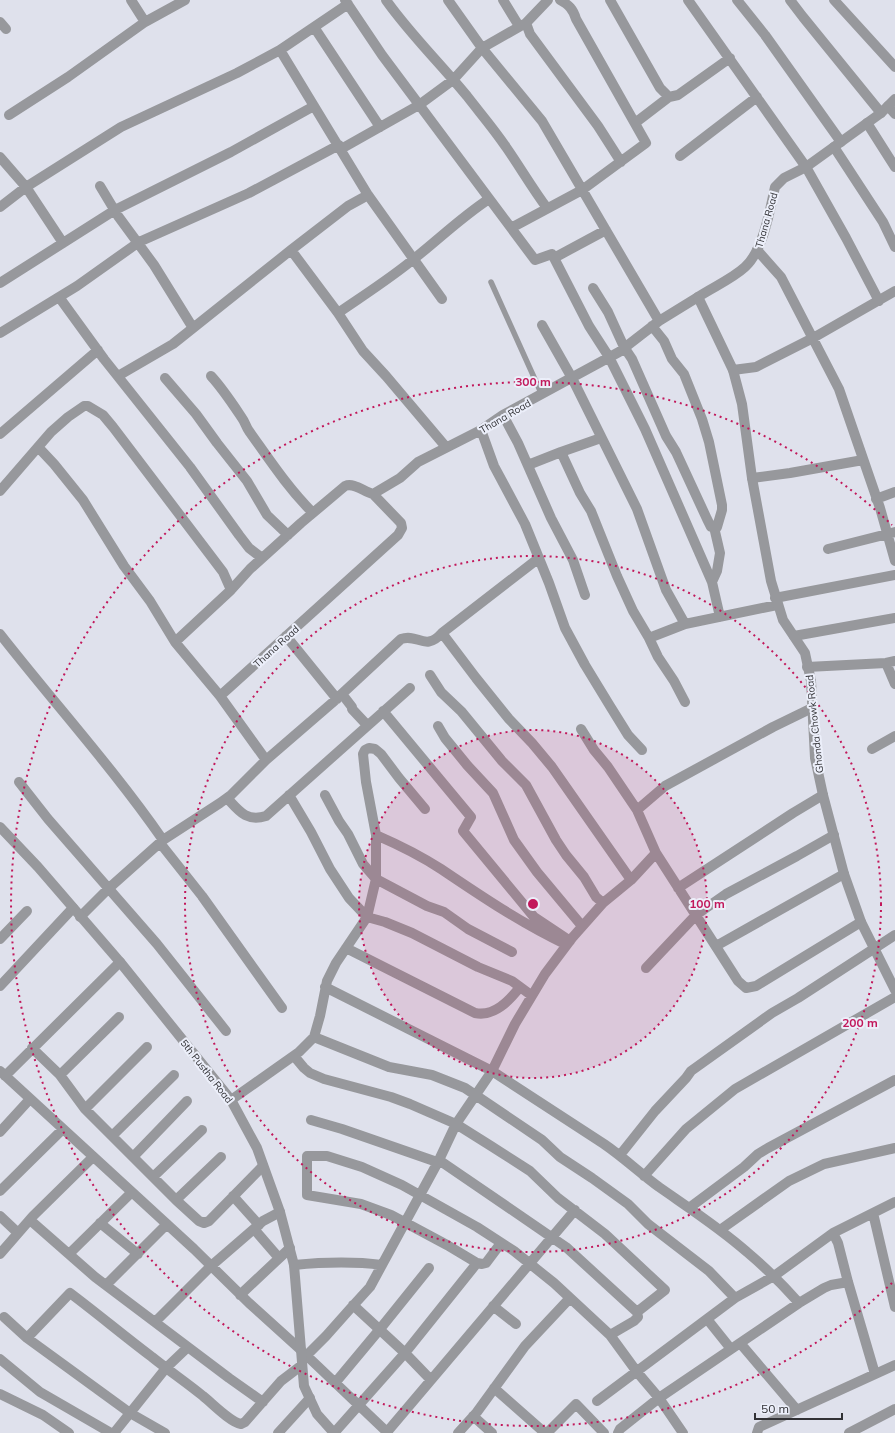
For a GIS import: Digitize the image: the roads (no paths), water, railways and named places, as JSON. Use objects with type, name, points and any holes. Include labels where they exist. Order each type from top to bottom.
[{"type":"street","points":[[131,0],[145,22]]},
{"type":"street","points":[[9,115],[68,77],[145,22],[185,0]]},
{"type":"street","points":[[386,0],[399,18],[453,80],[506,147],[547,208]]},
{"type":"street","points":[[448,0],[482,48],[542,121],[606,230],[656,323],[672,359],[684,374],[710,442],[722,505],[719,523],[717,527],[714,527]]},
{"type":"street","points":[[504,0],[598,126],[621,162]]},
{"type":"street","points":[[0,332],[77,286],[138,242],[249,193],[380,127],[419,105],[453,80],[482,48],[522,24],[548,0]]},
{"type":"street","points":[[511,228],[582,190],[646,143],[576,19],[574,10],[568,4],[560,0]]},
{"type":"street","points":[[610,0],[660,88],[669,97]]},
{"type":"street","points":[[688,0],[806,167],[879,301]]},
{"type":"street","points":[[737,0],[765,35],[837,144],[883,222],[895,247]]},
{"type":"street","points":[[790,0],[803,17],[895,114]]},
{"type":"street","points":[[834,0],[895,67]]},
{"type":"street","points":[[0,207],[26,187],[121,127],[237,73],[280,50],[314,27],[346,2],[382,55],[536,260],[552,254],[589,326],[609,357],[644,429],[712,582],[720,617]]},
{"type":"street","points":[[314,27],[380,127]]},
{"type":"street","points":[[280,50],[368,195],[442,299]]},
{"type":"street","points":[[635,122],[669,97],[678,95],[730,58]]},
{"type":"street","points":[[680,156],[757,97]]},
{"type":"street","points":[[0,283],[114,210],[231,152],[314,106]]},
{"type":"street","name":"Thana Road","points":[[220,696],[398,535],[402,528],[401,523],[373,494],[400,478],[418,462],[481,430],[503,415],[542,395],[624,348],[656,323],[745,268],[758,250],[762,240],[775,187],[784,178],[806,167],[888,106]]},
{"type":"street","points":[[867,123],[895,167]]},
{"type":"street","points":[[0,157],[26,187],[63,244]]},
{"type":"street","points":[[100,186],[114,210],[138,242],[193,328]]},
{"type":"street","points":[[118,376],[172,344],[348,206],[368,195]]},
{"type":"street","points":[[338,313],[414,259],[447,230],[489,199]]},
{"type":"street","points":[[554,258],[606,230]]},
{"type":"street","points":[[291,250],[338,313],[363,351],[391,381],[446,447]]},
{"type":"street","points":[[758,250],[782,277],[839,389],[876,499],[891,533],[895,561]]},
{"type":"street","points":[[593,288],[608,312],[624,348],[632,359],[666,436],[676,452],[709,524],[714,527],[720,553],[717,570],[712,582]]},
{"type":"street","points":[[733,370],[756,367],[813,338],[895,291]]},
{"type":"street","points":[[59,297],[118,376],[190,467],[249,548],[262,558]]},
{"type":"street","name":"Ghonda Chowk Road","points":[[698,297],[733,370],[742,404],[752,478],[771,581],[783,620],[805,653],[811,681],[815,758],[823,795],[844,874],[861,922],[895,990]]},
{"type":"street","points":[[542,325],[572,378],[637,509],[666,590],[685,624]]},
{"type":"street","points":[[0,434],[98,350]]},
{"type":"street","points":[[211,376],[227,394],[244,419],[248,430],[266,453],[275,468],[298,498],[313,513]]},
{"type":"street","points":[[165,378],[196,414],[247,481],[267,515],[288,535]]},
{"type":"street","points":[[0,491],[57,427],[84,406],[88,406],[103,415],[113,427],[223,572],[231,590]]},
{"type":"street","points":[[503,415],[551,518],[573,560],[585,595]]},
{"type":"street","points":[[481,430],[494,466],[525,524],[549,583],[565,628],[585,665],[628,735],[642,750]]},
{"type":"street","points":[[528,466],[561,452],[601,438]]},
{"type":"street","points":[[38,448],[54,464],[83,500],[124,566],[150,601],[175,642],[220,696],[266,760]]},
{"type":"street","points":[[561,452],[580,493],[591,511],[633,611],[685,702]]},
{"type":"street","points":[[752,478],[863,460]]},
{"type":"street","points":[[175,642],[231,590],[262,558],[345,486],[355,486],[367,493],[373,494]]},
{"type":"street","points":[[876,499],[895,492]]},
{"type":"street","points":[[828,549],[891,533]]},
{"type":"street","points":[[80,917],[108,889],[161,841],[227,798],[266,760],[401,639],[405,638],[433,642],[442,633],[539,558]]},
{"type":"street","points":[[649,638],[685,624],[720,617],[776,601],[895,575]]},
{"type":"street","points":[[794,636],[895,618]]},
{"type":"street","points":[[442,633],[504,713],[552,766],[631,880]]},
{"type":"street","points":[[0,634],[30,673],[100,755],[142,810],[161,841],[282,1008]]},
{"type":"street","points":[[286,636],[367,725]]},
{"type":"street","points":[[807,667],[891,662],[895,684]]},
{"type":"street","points":[[430,675],[441,692],[461,711],[502,761],[526,785],[562,850],[584,877],[596,897],[603,903]]},
{"type":"street","points":[[227,798],[240,812],[248,817],[257,818],[266,816],[410,688]]},
{"type":"street","points":[[637,810],[666,786],[773,727],[812,708]]},
{"type":"street","points":[[383,711],[471,816],[463,831],[534,917],[568,943]]},
{"type":"street","points":[[438,726],[445,738],[493,793],[514,840],[582,926]]},
{"type":"street","points":[[581,729],[594,750],[608,767],[637,810],[656,853],[666,866],[678,888],[738,981],[746,988],[750,988],[861,922]]},
{"type":"street","points":[[872,749],[895,736]]},
{"type":"street","points":[[231,1100],[294,1056],[314,1037],[320,1016],[324,987],[336,963],[367,917],[376,879],[376,835],[366,782],[363,754],[365,750],[369,748],[375,749],[381,754],[425,809]]},
{"type":"street","points":[[19,782],[48,819],[157,944],[226,1031]]},
{"type":"street","points":[[289,795],[312,832],[330,869],[349,898],[367,917],[385,922],[412,934],[512,982],[531,996]]},
{"type":"street","points":[[325,795],[348,834],[363,864],[376,879],[427,906],[444,912],[468,929],[512,952]]},
{"type":"street","points":[[678,888],[792,813],[823,795]]},
{"type":"street","name":"5th Pustha Road","points":[[0,827],[120,962],[231,1100],[257,1148],[280,1212],[290,1248],[294,1265],[303,1358],[304,1386],[317,1414],[334,1433]]},
{"type":"street","points":[[376,835],[417,855],[542,933],[568,943]]},
{"type":"street","points":[[646,968],[696,915],[726,894],[834,835]]},
{"type":"street","points":[[27,1338],[70,1293],[202,1395],[237,1424],[245,1422],[281,1381],[326,1336],[370,1287],[438,1161],[456,1124],[492,1071],[515,1024],[545,974],[568,943],[603,903],[631,880],[656,853]]},
{"type":"street","points":[[716,946],[844,874]]},
{"type":"street","points":[[2,980],[73,908]]},
{"type":"street","points":[[0,939],[27,911]]},
{"type":"street","points":[[620,1155],[655,1111],[691,1071],[772,1013],[798,998],[895,935]]},
{"type":"street","points":[[346,948],[475,1013],[482,1014],[489,1012],[506,1003],[520,987]]},
{"type":"street","points":[[120,962],[32,1048],[2,1073],[212,1266],[303,1358],[335,1383],[387,1433],[574,1210]]},
{"type":"street","points":[[324,987],[492,1071],[620,1155],[644,1176],[747,1251],[774,1276],[799,1303]]},
{"type":"street","points":[[644,1176],[686,1129],[735,1089],[895,997]]},
{"type":"street","points":[[60,1075],[119,1017]]},
{"type":"street","points":[[314,1037],[389,1067],[432,1075],[459,1085],[476,1095],[542,1140],[560,1157],[628,1204],[648,1224],[709,1271],[735,1298]]},
{"type":"street","points":[[85,1109],[147,1047]]},
{"type":"street","points":[[32,1048],[60,1075],[85,1109],[199,1221],[204,1223],[209,1221],[263,1166]]},
{"type":"street","points":[[294,1056],[307,1071],[324,1079],[391,1097],[456,1124],[530,1171],[558,1198],[606,1234],[665,1290],[637,1312]]},
{"type":"street","points":[[112,1136],[174,1075]]},
{"type":"street","points":[[689,1208],[763,1151],[895,1080]]},
{"type":"street","points":[[0,1132],[30,1099]]},
{"type":"street","points":[[133,1157],[187,1101]]},
{"type":"street","points":[[311,1120],[438,1161],[566,1247],[637,1312],[638,1317],[634,1322],[610,1335]]},
{"type":"street","points":[[0,1191],[63,1129]]},
{"type":"street","points":[[153,1177],[202,1130]]},
{"type":"street","points":[[720,1230],[789,1181],[834,1161],[895,1148]]},
{"type":"street","points":[[501,1243],[486,1262],[482,1264],[477,1263],[391,1215],[361,1204],[307,1195],[306,1156],[327,1156],[362,1167],[402,1185],[477,1227],[501,1243],[554,1283],[610,1335],[637,1372],[660,1398],[683,1433]]},
{"type":"street","points":[[0,1254],[30,1220],[93,1157]]},
{"type":"street","points":[[176,1200],[221,1157]]},
{"type":"street","points":[[69,1254],[132,1192]]},
{"type":"street","points":[[233,1196],[279,1258]]},
{"type":"street","points":[[597,1401],[735,1298],[774,1276],[833,1233],[895,1202]]},
{"type":"street","points":[[155,1322],[212,1266],[269,1217],[280,1212]]},
{"type":"street","points":[[873,1213],[895,1307]]},
{"type":"street","points":[[0,1216],[18,1233]]},
{"type":"street","points":[[30,1220],[106,1285],[263,1402]]},
{"type":"street","points":[[100,1223],[138,1254]]},
{"type":"street","points":[[106,1285],[167,1224]]},
{"type":"street","points":[[833,1233],[838,1243],[875,1374]]},
{"type":"street","points":[[240,1295],[290,1248]]},
{"type":"street","points":[[294,1265],[337,1261],[382,1265]]},
{"type":"street","points":[[334,1433],[405,1353],[477,1263]]},
{"type":"street","points":[[335,1383],[380,1330],[429,1268]]},
{"type":"street","points":[[618,1433],[620,1429],[660,1398],[799,1303],[831,1285],[848,1282]]},
{"type":"street","points":[[458,1433],[473,1416],[525,1346],[570,1298]]},
{"type":"street","points":[[353,1305],[405,1353],[431,1380]]},
{"type":"street","points":[[493,1306],[516,1324]]},
{"type":"street","points":[[4,1318],[27,1338],[130,1413],[165,1433]]},
{"type":"street","points":[[707,1319],[731,1349]]},
{"type":"street","points":[[740,1343],[797,1410]]},
{"type":"street","points":[[0,1359],[40,1392],[112,1433],[166,1368],[188,1347]]},
{"type":"street","points":[[757,1433],[759,1426],[895,1365]]},
{"type":"street","points":[[494,1388],[546,1433],[576,1404],[604,1433]]},
{"type":"street","points":[[0,1394],[43,1415],[69,1433]]},
{"type":"street","points":[[278,1433],[310,1398]]},
{"type":"street","points":[[850,1433],[895,1409]]},
{"type":"street","points":[[473,1416],[492,1433]]},
{"type":"lane","points":[[491,282],[542,395]]}]
